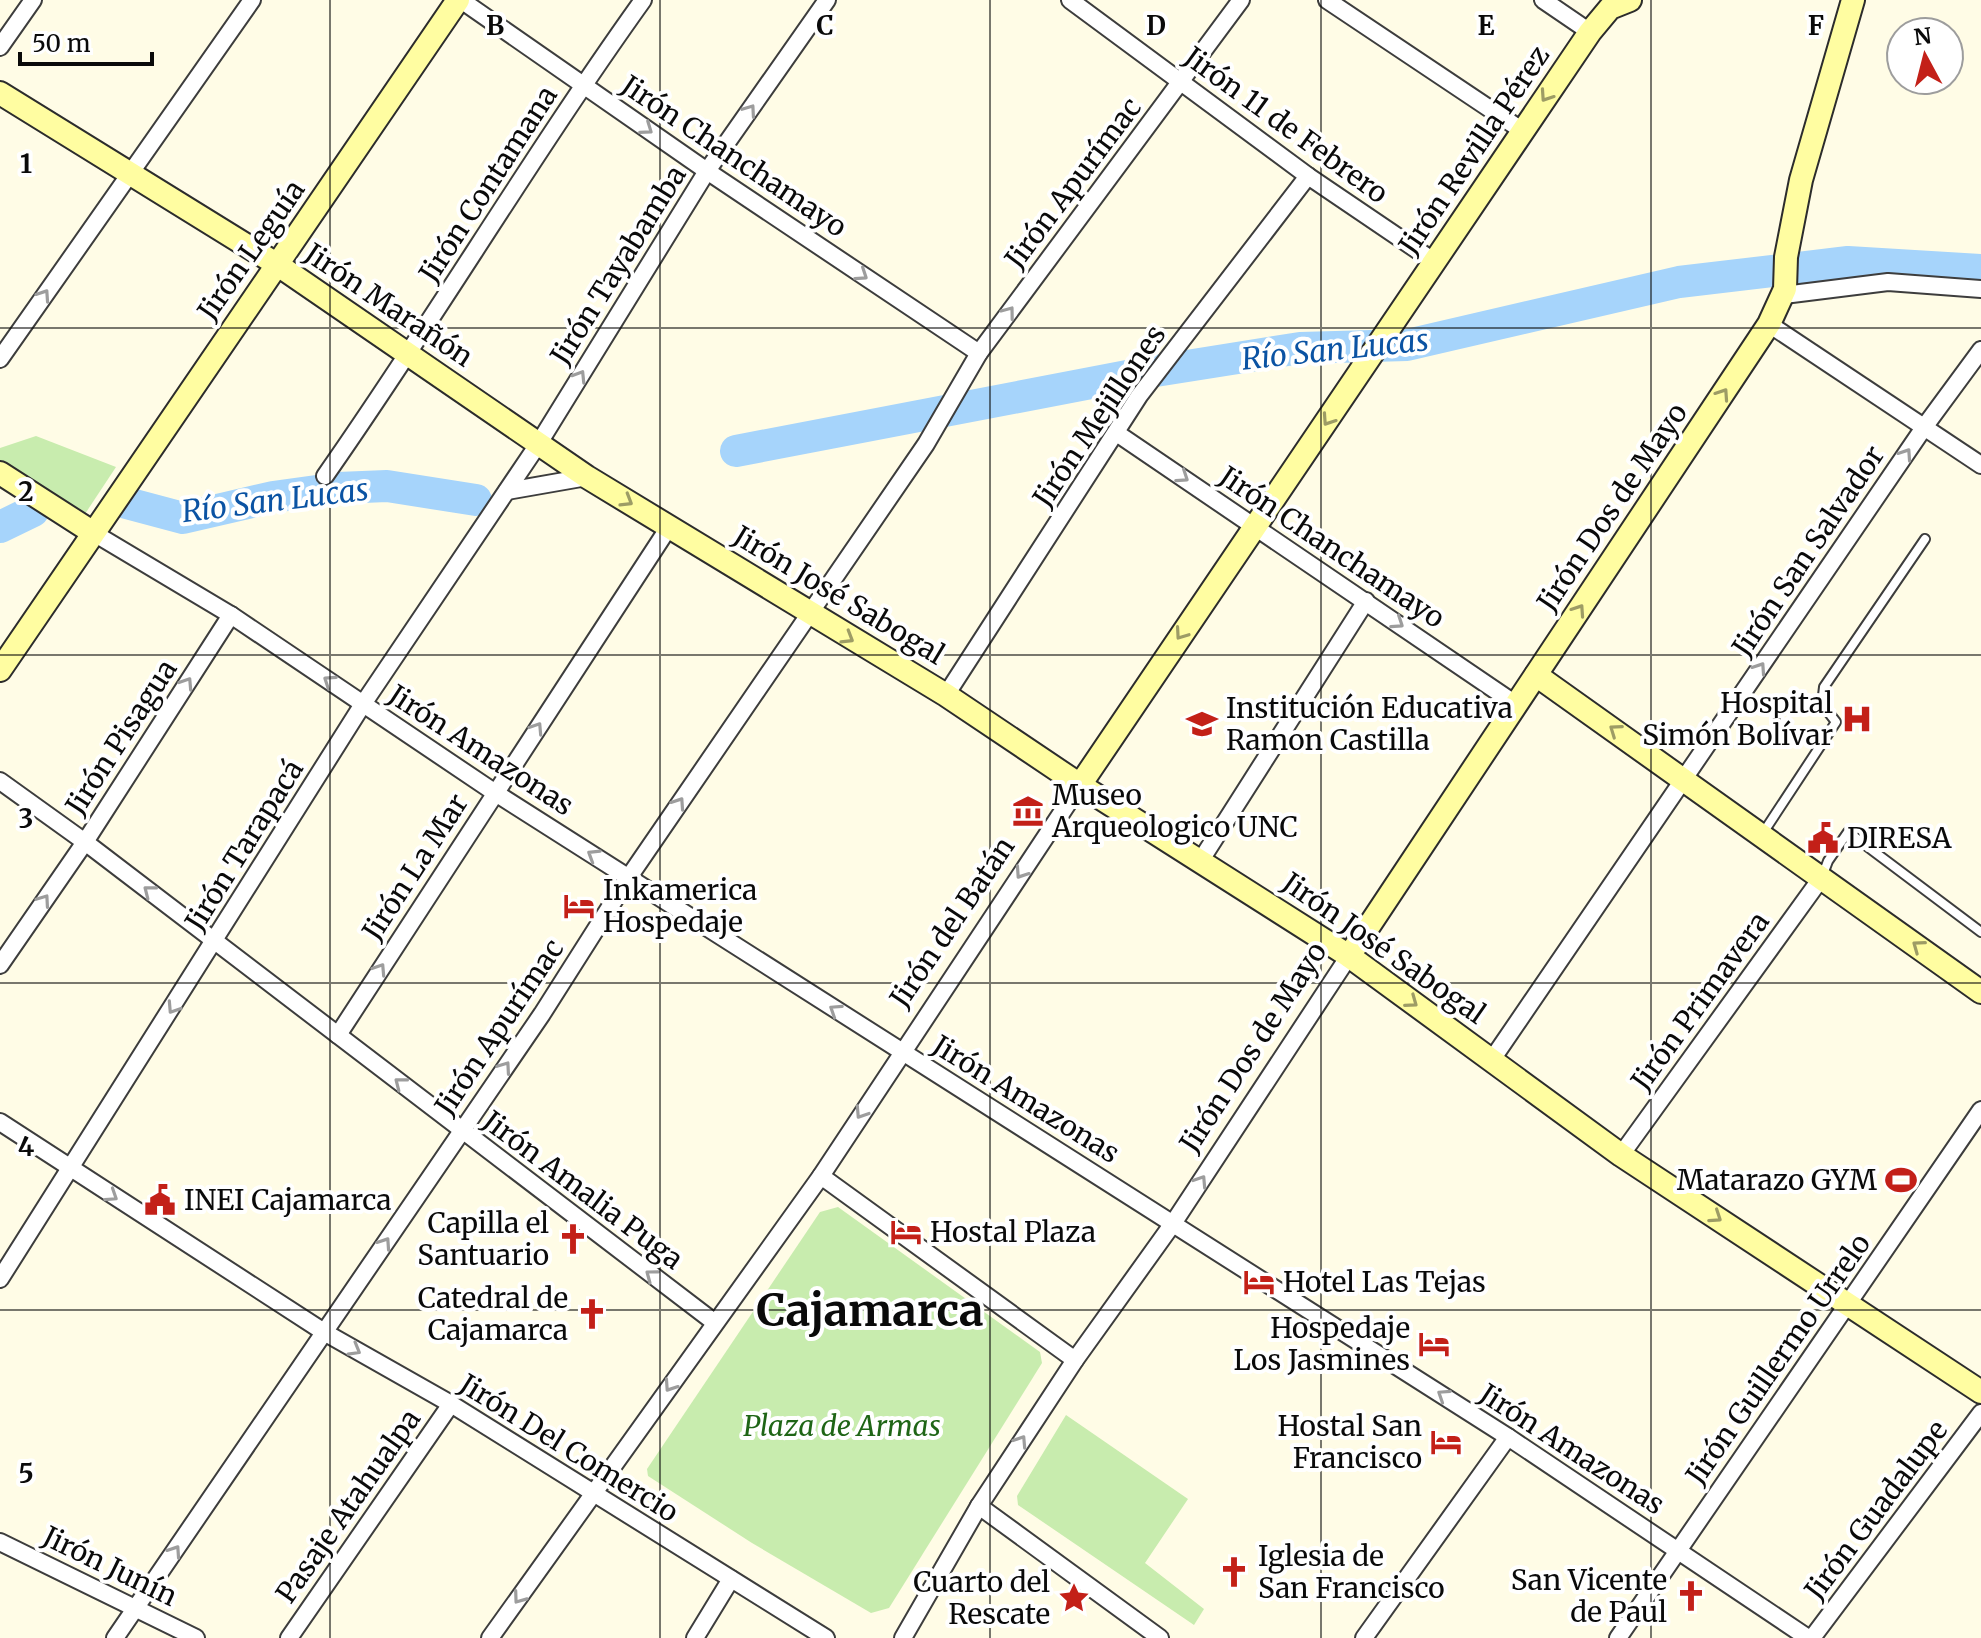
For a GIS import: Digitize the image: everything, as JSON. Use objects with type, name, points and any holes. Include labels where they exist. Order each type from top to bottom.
[{"type":"street","points":[[0,47],[33,0]]},
{"type":"street","points":[[0,359],[252,0]]},
{"type":"street","name":"Jirón Chanchamayo","points":[[459,0],[979,353]]},
{"type":"street","name":"Jirón Leguía","points":[[0,670],[459,0]]},
{"type":"street","name":"Jirón Contamana","points":[[325,476],[410,355],[583,84],[643,0]]},
{"type":"street","name":"Jirón Tayabamba","points":[[539,443],[707,171],[827,0]]},
{"type":"street","name":"Jirón 11 de Febrero","points":[[1070,0],[1308,176],[1435,262]]},
{"type":"street","name":"Jirón Apurímac","points":[[115,1638],[542,1014],[629,877],[807,613],[926,444],[979,353],[1241,0]]},
{"type":"street","points":[[1327,0],[1523,131]]},
{"type":"street","points":[[1543,0],[1590,32]]},
{"type":"street","points":[[1853,0],[1801,180],[1786,257],[1784,292],[1888,282],[1981,289]]},
{"type":"street","name":"Jirón Revilla Pérez","points":[[1372,356],[1590,32],[1618,3]]},
{"type":"street","name":"Jirón Marañón","points":[[0,93],[278,265],[539,443]]},
{"type":"street","name":"Jirón Mejillones","points":[[946,695],[1118,434],[1139,396],[1169,353],[1308,176]]},
{"type":"street","name":"Jirón Dos de Mayo","points":[[903,1638],[979,1506],[1075,1360],[1174,1222],[1517,705],[1769,324],[1784,292]]},
{"type":"street","points":[[1769,324],[1981,465]]},
{"type":"street","name":"Jirón San Salvador","points":[[1491,1061],[1925,426],[1981,350]]},
{"type":"street","name":"Jirón del Batán","points":[[490,1638],[628,1450],[714,1322],[821,1176],[1080,785],[1372,356]]},
{"type":"street","name":"Jirón Chanchamayo","points":[[1118,434],[1517,705]]},
{"type":"street","name":"Jirón José Sabogal","points":[[539,443],[587,477],[946,695],[1080,785],[1349,956],[1621,1155],[1981,1392]]},
{"type":"street","name":"Jirón Tarapacá","points":[[0,1279],[363,704],[539,443]]},
{"type":"street","points":[[0,473],[92,532]]},
{"type":"street","points":[[507,491],[587,477]]},
{"type":"street","name":"Jirón La Mar","points":[[338,1035],[669,527]]},
{"type":"street","name":"Jirón Amazonas","points":[[92,532],[231,615],[494,792],[1508,1437],[1810,1638]]},
{"type":"street","points":[[1201,860],[1366,601]]},
{"type":"street","name":"Jirón Pisagua","points":[[0,965],[85,842],[231,615]]},
{"type":"street","points":[[1536,675],[1981,992]]},
{"type":"street","name":"Jirón Amalia Puga","points":[[0,781],[85,842],[714,1322]]},
{"type":"street","name":"Jirón Primavera","points":[[1621,1155],[1822,877]]},
{"type":"street","name":"Jirón Guillermo Urrelo","points":[[1618,1638],[1981,1110]]},
{"type":"street","name":"Jirón Del Comercio","points":[[0,1122],[324,1332],[451,1404],[826,1638]]},
{"type":"street","points":[[821,1176],[1075,1360]]},
{"type":"street","name":"Pasaje Atahualpa","points":[[289,1638],[451,1404]]},
{"type":"street","name":"Jirón Guadalupe","points":[[1810,1638],[1981,1413]]},
{"type":"street","points":[[1364,1638],[1508,1437]]},
{"type":"street","points":[[979,1506],[1160,1638]]},
{"type":"street","name":"Jirón Junín","points":[[1,1543],[196,1638]]},
{"type":"street","points":[[695,1638],[731,1579]]},
{"type":"lane","points":[[1763,834],[1836,722],[1822,704],[1824,687],[1925,539]]},
{"type":"lane","points":[[1822,877],[1828,861],[1848,832],[1981,932]]},
{"type":"green space","points":[[36,436],[116,467],[81,520],[0,466],[0,448]]},
{"type":"green space","name":"Plaza de Armas","points":[[838,1207],[1040,1352],[1042,1363],[889,1608],[871,1613],[752,1543],[648,1476],[647,1469],[820,1212]]},
{"type":"green space","points":[[1066,1415],[1188,1499],[1145,1563],[1204,1609],[1194,1625],[1018,1505],[1017,1496]]},
{"type":"waterway","name":"Río San Lucas","points":[[736,451],[1143,373],[1300,348],[1407,345],[1679,282],[1848,262],[1981,270]]},
{"type":"waterway","name":"Río San Lucas","points":[[123,502],[183,518],[273,497],[338,488],[387,486],[476,500]]},
{"type":"waterway","name":"Río San Lucas","points":[[0,527],[33,511]]},
{"type":"place","name":"Hospital Simón Bolívar","points":[[1857,719]]},
{"type":"place","name":"Institución Educativa Ramon Castilla","points":[[1202,724]]},
{"type":"place","name":"Museo Arqueologico UNC","points":[[1028,811]]},
{"type":"place","name":"DIRESA","points":[[1823,838]]},
{"type":"place","name":"Inkamerica Hospedaje","points":[[579,906]]},
{"type":"place","name":"Matarazo GYM","points":[[1901,1180]]},
{"type":"place","name":"INEI Cajamarca","points":[[160,1200]]},
{"type":"place","name":"Hostal Plaza","points":[[906,1232]]},
{"type":"place","name":"Capilla el Santuario","points":[[573,1239]]},
{"type":"place","name":"Hotel Las Tejas","points":[[1259,1282]]},
{"type":"place","name":"Catedral de Cajamarca","points":[[592,1314]]},
{"type":"place","name":"Hospedaje Los Jasmines","points":[[1434,1344]]},
{"type":"place","name":"Hostal San Francisco","points":[[1446,1442]]},
{"type":"place","name":"Iglesia de San Francisco","points":[[1234,1572]]},
{"type":"place","name":"San Vicente de Paul","points":[[1691,1596]]},
{"type":"place","name":"Cuarto del Rescate","points":[[1074,1598]]},
{"type":"district","name":"Cajamarca","points":[[870,1310]]}]
